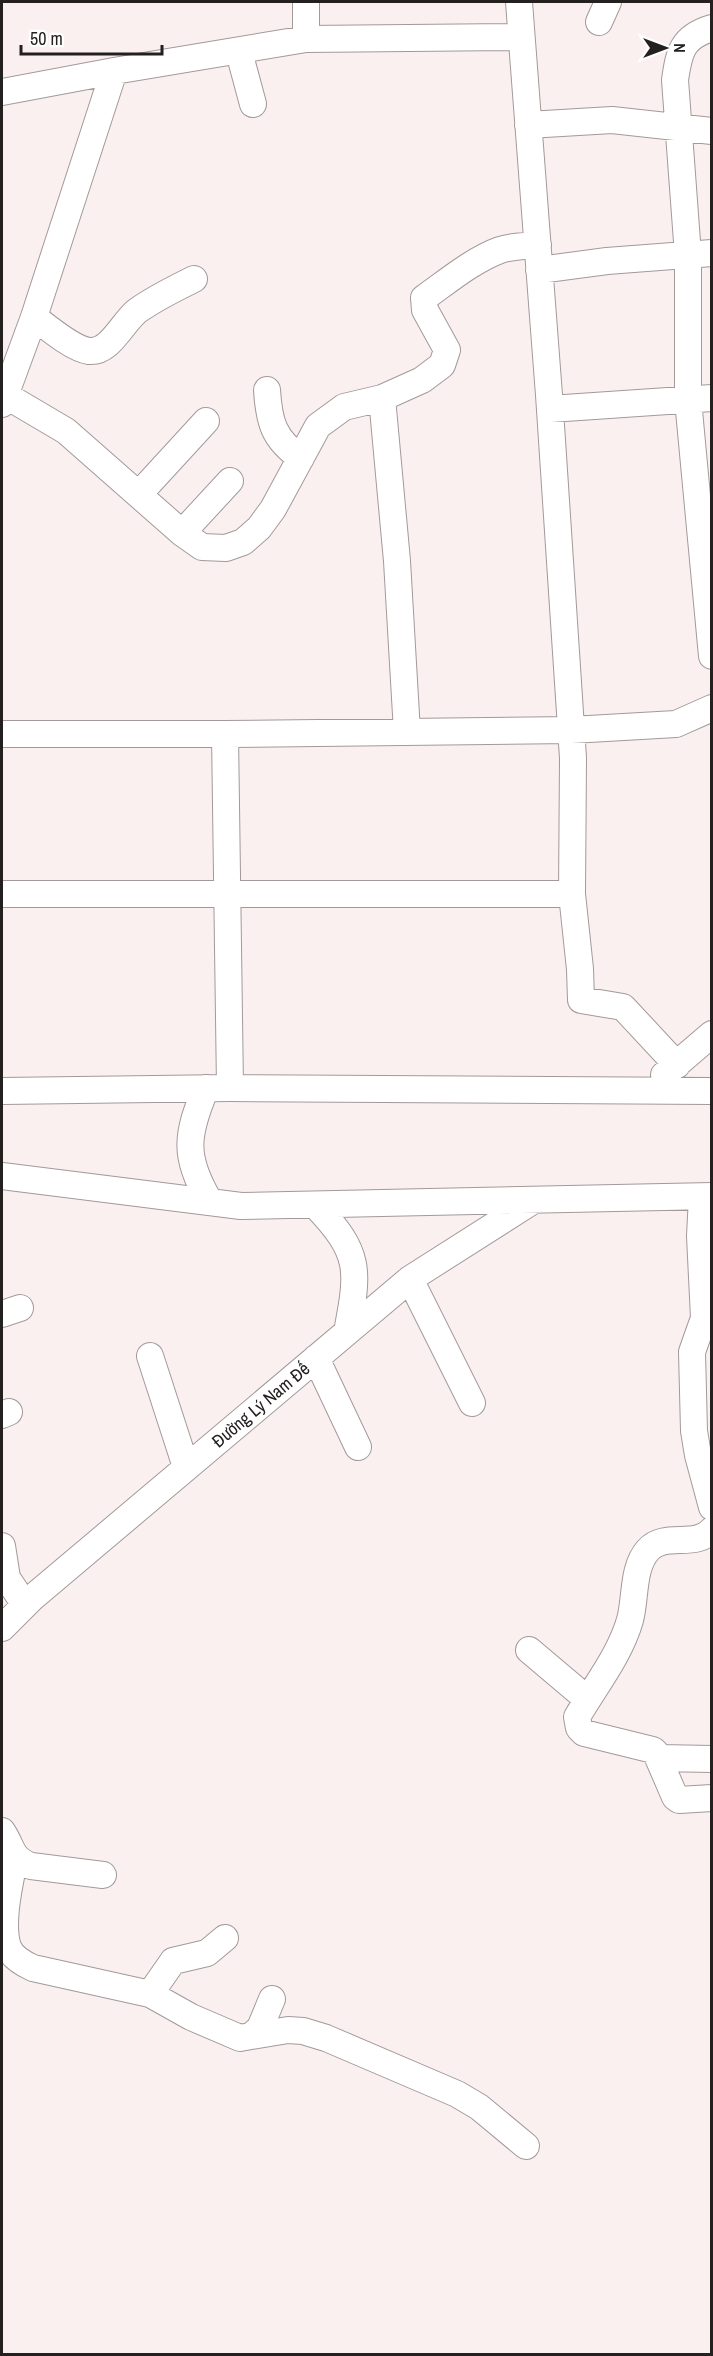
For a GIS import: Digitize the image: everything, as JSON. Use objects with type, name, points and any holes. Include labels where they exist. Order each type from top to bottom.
[{"type":"street","points":[[306,2],[306,39]]},
{"type":"street","points":[[519,2],[550,409],[573,758],[572,894],[581,1000],[623,1007],[677,1065]]},
{"type":"street","points":[[711,28],[698,32],[686,42],[678,56],[675,80],[679,127],[700,254],[700,399],[711,656]]},
{"type":"street","points":[[2,92],[114,70],[239,52],[306,39],[521,37]]},
{"type":"street","points":[[239,52],[253,104]]},
{"type":"street","points":[[114,70],[34,317],[3,399],[66,431],[182,533],[202,547],[226,548],[243,542],[258,528],[273,509],[318,426],[344,407],[382,398],[422,380],[442,364],[446,358],[445,343],[425,310],[424,298],[452,278],[500,250],[513,247],[538,258],[607,261],[700,254]]},
{"type":"street","points":[[528,125],[612,120],[711,131]]},
{"type":"street","points":[[34,317],[75,345],[88,351],[104,348],[136,312],[163,294],[194,279]]},
{"type":"street","points":[[267,390],[272,426],[286,448],[301,458]]},
{"type":"street","points":[[382,398],[397,561],[407,732]]},
{"type":"street","points":[[550,409],[700,399]]},
{"type":"street","points":[[139,495],[206,421]]},
{"type":"street","points":[[182,533],[230,481]]},
{"type":"street","points":[[2,734],[225,735],[571,730],[676,724],[711,708]]},
{"type":"street","points":[[210,1202],[198,1182],[191,1162],[190,1140],[194,1117],[218,1088],[226,892],[225,735]]},
{"type":"street","points":[[2,894],[226,892],[572,894]]},
{"type":"street","points":[[641,1092],[677,1065],[711,1034]]},
{"type":"street","points":[[2,1091],[218,1088],[711,1091]]},
{"type":"street","points":[[2,1176],[241,1206],[707,1197],[700,1236],[704,1318],[692,1352],[694,1431],[711,1507]]},
{"type":"street","name":"Đường Lý Nam Đế","points":[[2,1628],[25,1605],[186,1467],[410,1279],[534,1200]]},
{"type":"street","points":[[315,1204],[338,1229],[351,1252],[356,1276],[347,1332]]},
{"type":"street","points":[[410,1279],[472,1403]]},
{"type":"street","points":[[150,1356],[186,1467]]},
{"type":"street","points":[[316,1358],[358,1448]]},
{"type":"street","points":[[711,1530],[699,1539],[655,1544],[642,1558],[630,1619],[622,1642],[577,1717],[579,1728],[584,1733],[653,1750],[659,1758],[675,1797],[679,1800],[711,1798]]},
{"type":"street","points":[[2,1546],[7,1578],[25,1605]]},
{"type":"street","points":[[530,1650],[587,1699]]},
{"type":"street","points":[[659,1758],[711,1759]]},
{"type":"street","points":[[2,1831],[15,1857],[31,1866],[103,1875]]},
{"type":"street","points":[[15,1857],[4,1918],[8,1947],[21,1962],[33,1968],[150,1994],[190,2017],[240,2038],[288,2030],[303,2031],[327,2038],[457,2094],[479,2107],[526,2146]]},
{"type":"street","points":[[150,1994],[173,1961],[207,1953],[225,1938]]},
{"type":"street","points":[[251,2036],[260,2028],[272,1999]]}]
